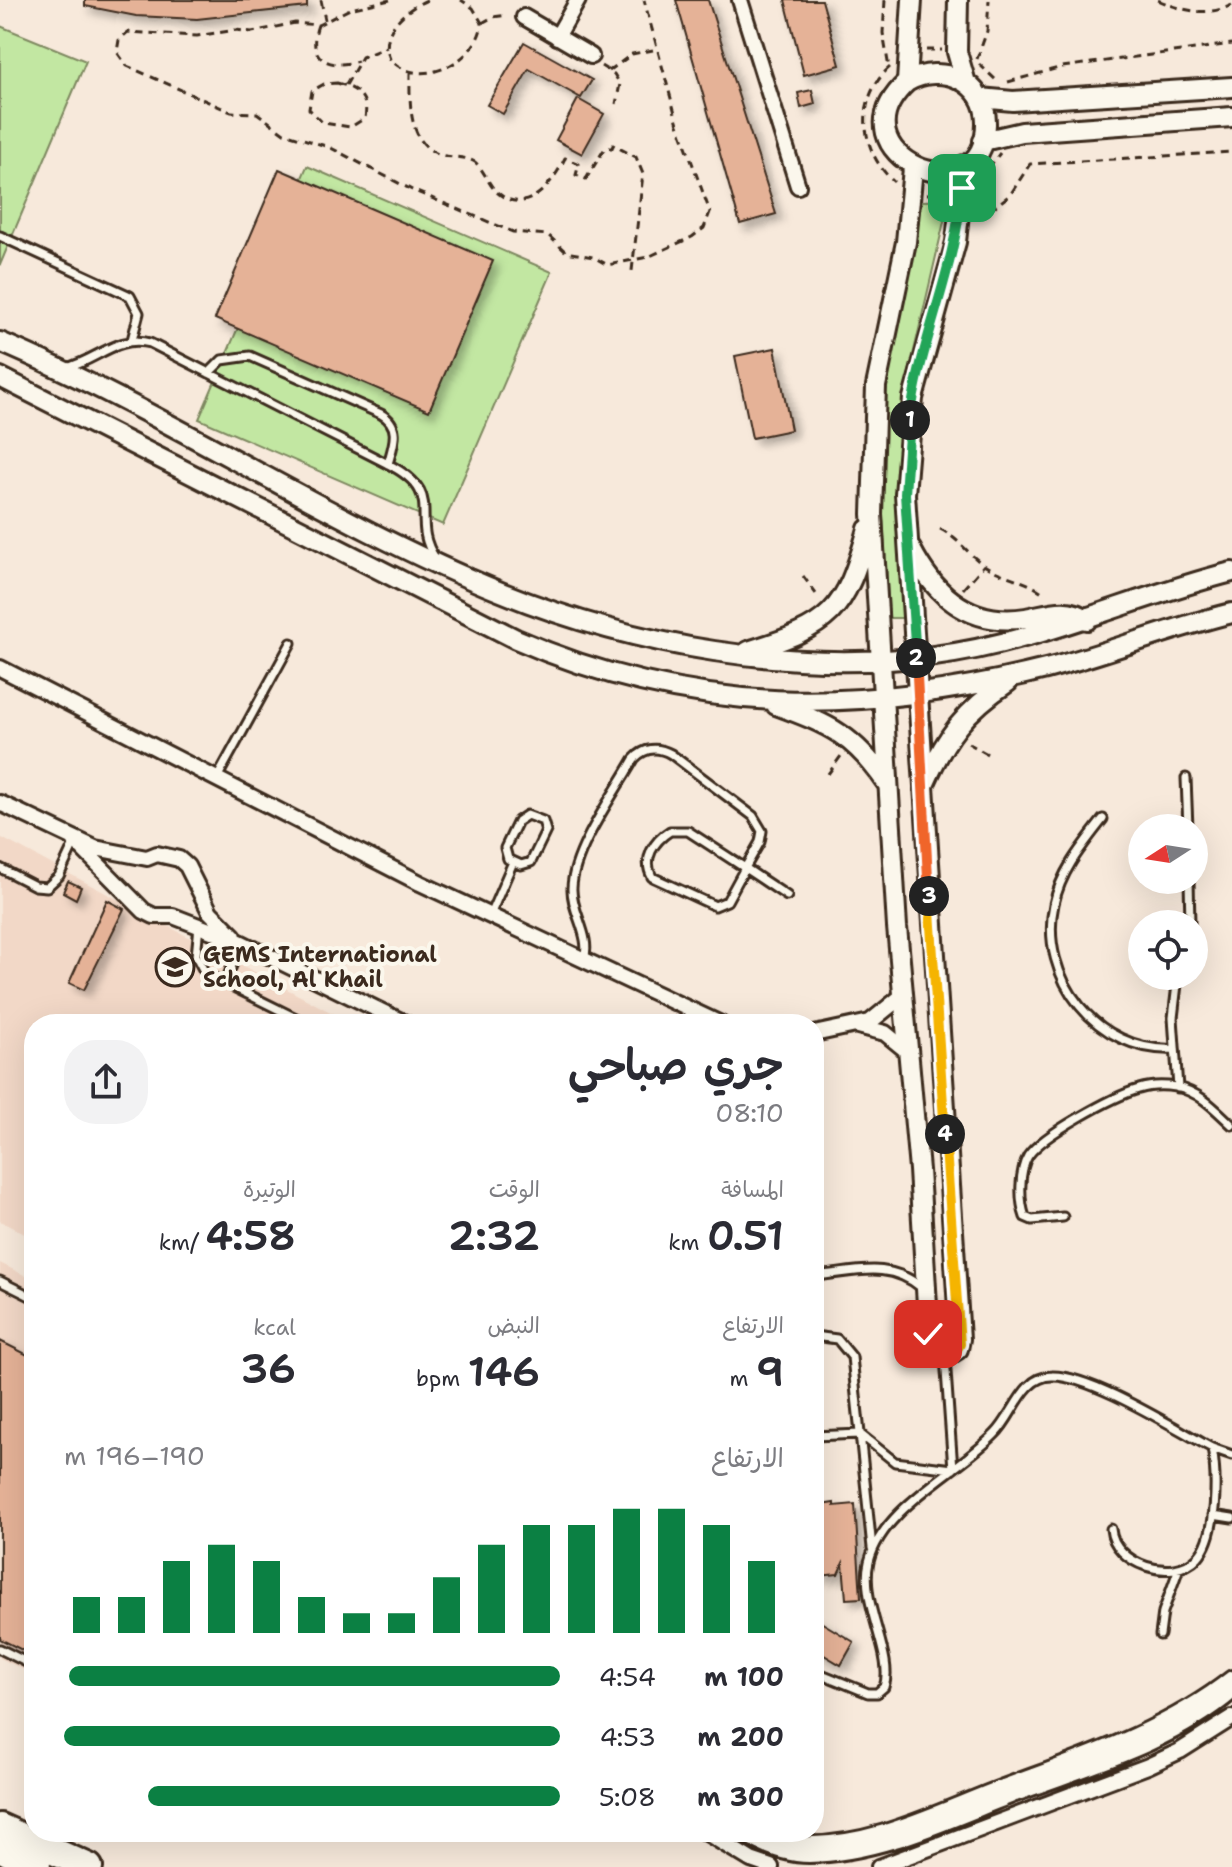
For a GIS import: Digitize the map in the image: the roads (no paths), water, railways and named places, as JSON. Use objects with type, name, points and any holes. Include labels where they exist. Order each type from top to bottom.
[{"type":"highway","points":[[0,1827],[24,1838]]},
{"type":"highway","points":[[33,1842],[89,1867]]},
{"type":"highway","points":[[0,1848],[37,1867]]},
{"type":"street","points":[[557,37],[578,0]]},
{"type":"street","points":[[740,0],[798,186]]},
{"type":"street","points":[[912,0],[907,82],[891,102],[886,127],[894,151],[913,168],[933,173],[964,165]]},
{"type":"street","points":[[913,168],[906,242],[876,386],[872,514],[902,996],[929,1344],[935,1353],[945,1357],[955,1353],[960,1339],[907,540],[906,460],[913,398],[956,242],[964,165],[983,141],[986,121],[980,98],[966,83],[957,52],[958,0]]},
{"type":"street","points":[[524,17],[591,56]]},
{"type":"street","points":[[907,82],[937,73],[966,83]]},
{"type":"street","points":[[980,98],[1013,101],[1232,87]]},
{"type":"street","points":[[983,141],[1022,132],[1230,120]]},
{"type":"street","points":[[0,342],[61,369],[500,592],[585,622],[645,638],[740,654],[827,661],[916,657],[1006,643],[1232,572]]},
{"type":"street","points":[[0,377],[543,650],[643,683],[714,697],[763,701],[918,694],[1019,675],[1232,613]]},
{"type":"street","points":[[740,654],[800,635],[831,613],[856,574],[872,514]]},
{"type":"street","points":[[907,540],[931,583],[951,602],[994,619],[1025,618],[1063,610],[1087,620]]},
{"type":"street","points":[[0,668],[489,917],[699,1014]]},
{"type":"street","points":[[924,786],[952,732],[980,701],[1019,675]]},
{"type":"street","points":[[763,701],[839,730],[864,751],[890,788]]},
{"type":"street","points":[[0,803],[75,841],[131,856],[169,855],[179,859],[187,866],[210,912],[234,940]]},
{"type":"street","points":[[75,841],[144,911],[154,916],[173,916],[234,940],[386,1014]]},
{"type":"street","points":[[824,1032],[858,1026],[882,1015],[902,996]]},
{"type":"street","points":[[858,1026],[885,1033],[907,1051]]},
{"type":"street","points":[[824,1842],[901,1826],[1138,1735],[1195,1705],[1232,1678]]},
{"type":"street","points":[[759,1842],[772,1849],[805,1855],[888,1842],[1146,1745],[1187,1724],[1232,1692]]},
{"type":"street","points":[[879,1867],[1137,1770],[1180,1751],[1232,1718]]},
{"type":"street","points":[[721,1842],[751,1860],[771,1867]]},
{"type":"street","points":[[788,1842],[822,1842]]},
{"type":"lane","points":[[0,236],[130,296],[139,313],[132,340]]},
{"type":"lane","points":[[61,369],[132,340],[150,343],[388,464],[409,475],[421,490],[426,510],[426,540],[439,563]]},
{"type":"lane","points":[[209,373],[222,360],[250,356],[381,414],[391,421],[396,432],[388,464]]},
{"type":"lane","points":[[216,779],[291,643]]},
{"type":"lane","points":[[583,961],[586,941],[572,896],[575,870],[639,754],[651,749],[665,751],[757,820],[762,837],[745,868],[727,901],[715,906],[657,881],[647,865],[650,853],[661,837],[682,829],[745,868],[787,896]]},
{"type":"lane","points":[[1186,778],[1187,814]]},
{"type":"lane","points":[[527,815],[540,819],[546,831],[531,862],[525,866],[513,862],[506,855],[505,848],[518,821],[527,815]]},
{"type":"lane","points":[[1103,819],[1073,858],[1058,890],[1052,924],[1055,959],[1069,992],[1105,1030],[1137,1046],[1174,1049]]},
{"type":"lane","points":[[0,868],[35,886],[47,887],[59,876],[75,841]]},
{"type":"lane","points":[[489,917],[513,862]]},
{"type":"lane","points":[[199,926],[198,963],[205,973],[287,1014]]},
{"type":"lane","points":[[225,984],[233,963],[234,940]]},
{"type":"lane","points":[[1177,990],[1174,1049],[1178,1088]]},
{"type":"lane","points":[[1063,1217],[1032,1220],[1023,1214],[1023,1170],[1030,1153],[1044,1141],[1128,1093],[1152,1086],[1178,1088],[1206,1101],[1232,1125]]},
{"type":"lane","points":[[824,1275],[881,1268],[900,1274],[926,1292]]},
{"type":"lane","points":[[0,1281],[24,1293]]},
{"type":"lane","points":[[824,1337],[837,1339],[849,1350],[873,1550]]},
{"type":"lane","points":[[945,1357],[953,1469]]},
{"type":"lane","points":[[824,1675],[868,1693],[877,1693],[884,1687],[886,1673],[867,1595],[867,1572],[873,1550],[896,1517],[1002,1427],[1026,1388],[1044,1376],[1055,1375],[1134,1406],[1212,1448],[1232,1455]]},
{"type":"lane","points":[[824,1436],[860,1434],[895,1462],[953,1469]]},
{"type":"lane","points":[[1160,1635],[1163,1612],[1179,1568],[1201,1554],[1213,1515],[1215,1482],[1212,1448]]},
{"type":"lane","points":[[1213,1515],[1232,1518]]},
{"type":"lane","points":[[1111,1529],[1114,1543],[1128,1559],[1179,1568]]},
{"type":"lane","points":[[0,1649],[24,1661]]},
{"type":"place","name":"GEMS International School, Al Khail","points":[[175,967]]}]
